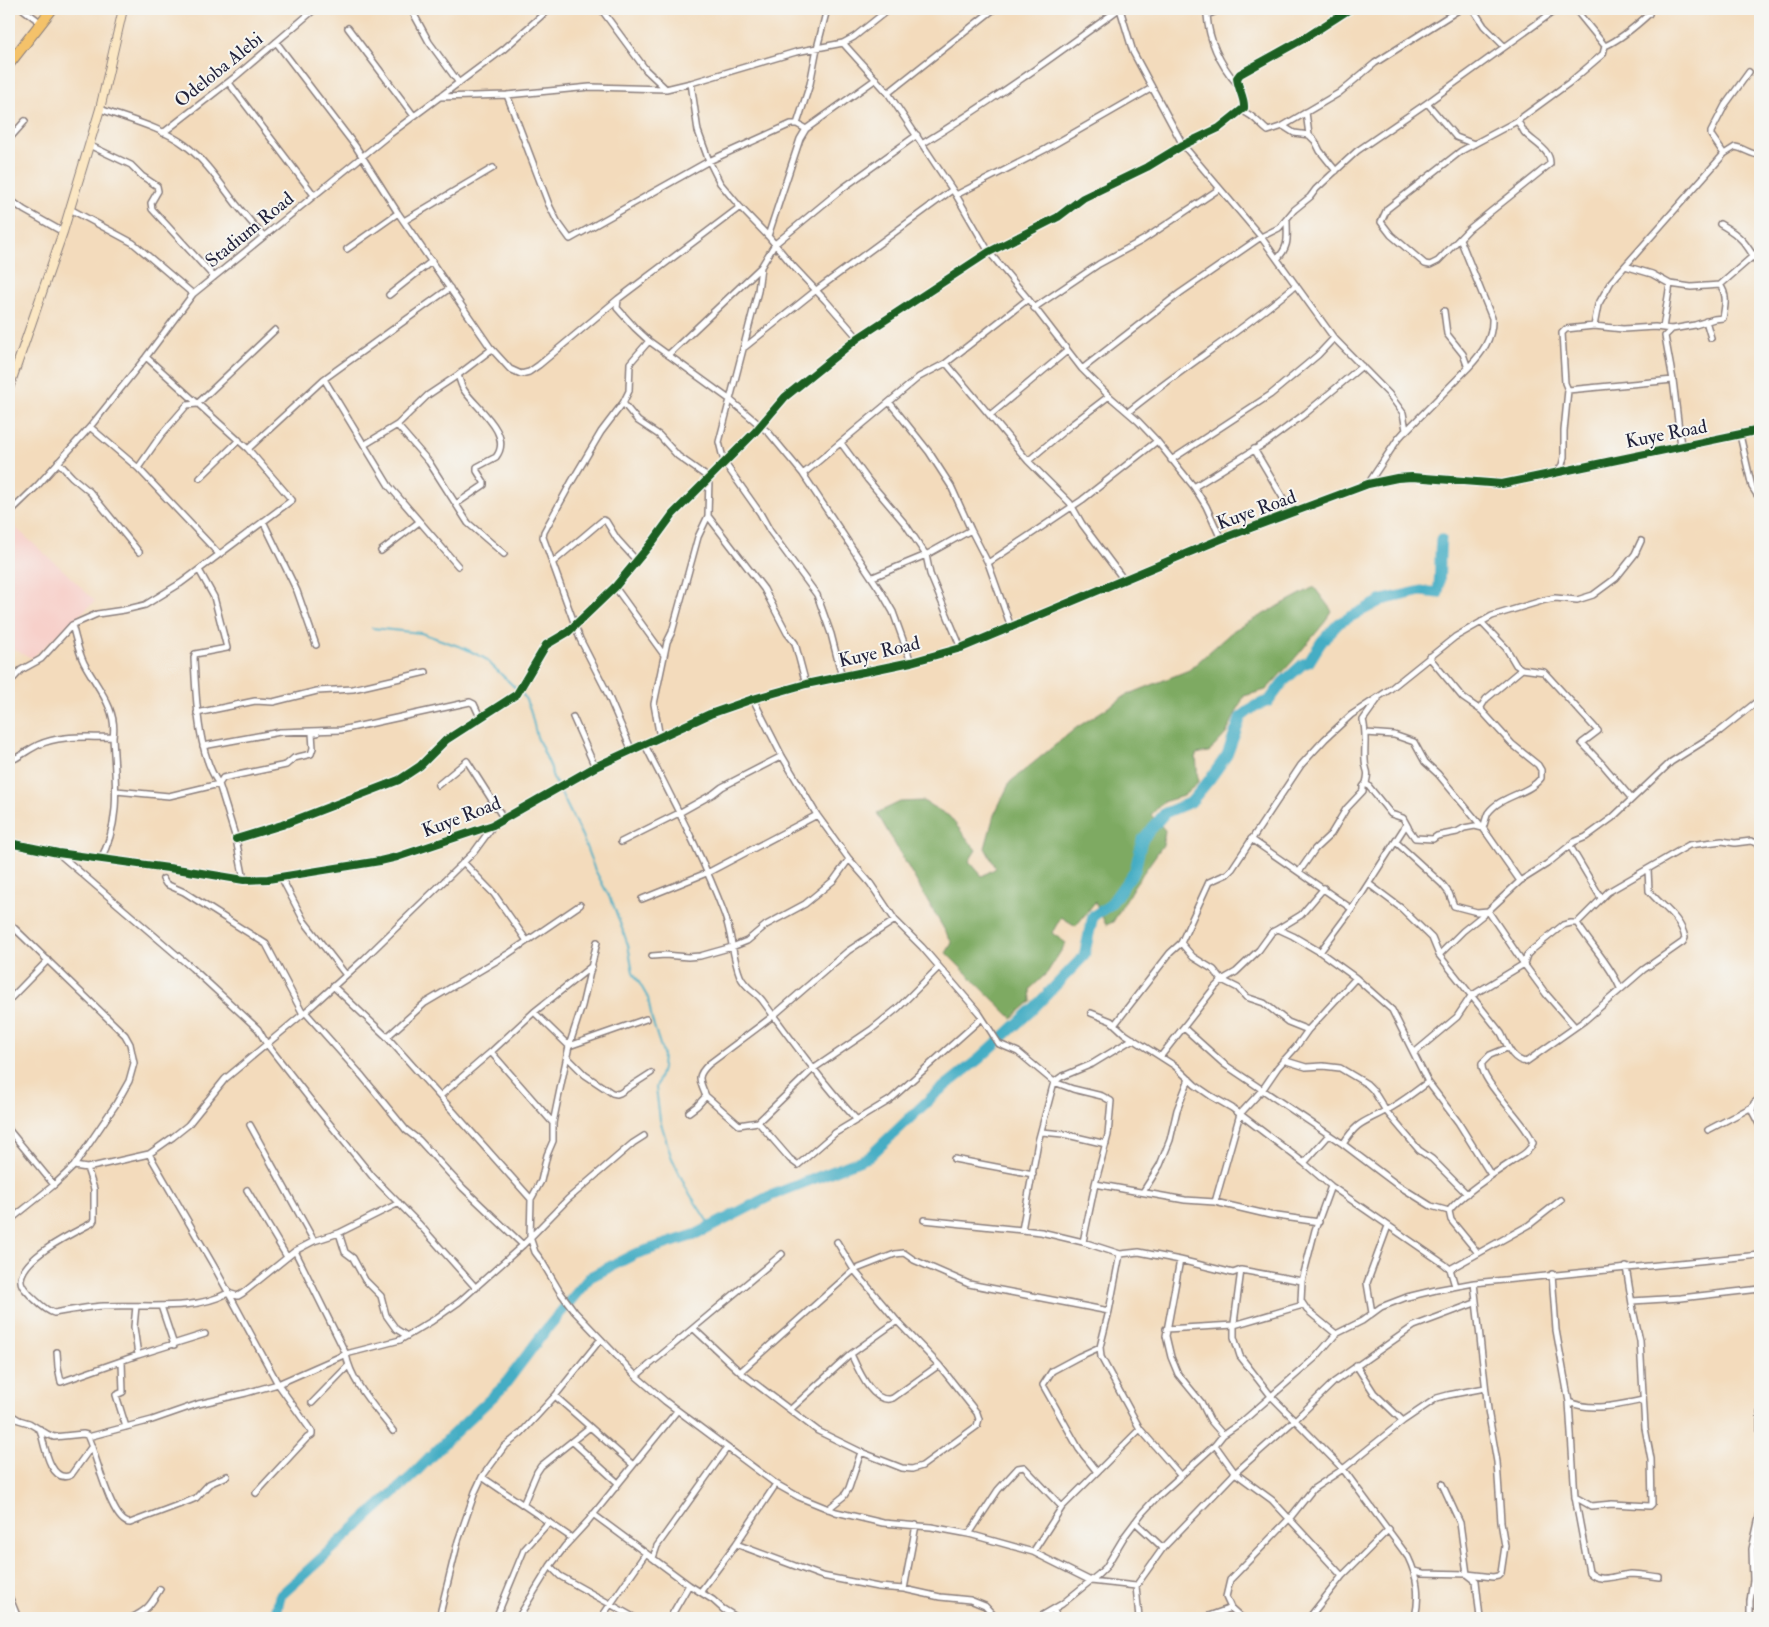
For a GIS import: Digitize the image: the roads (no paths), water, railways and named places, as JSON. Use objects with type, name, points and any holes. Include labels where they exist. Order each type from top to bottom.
[{"type":"highway","points":[[9,64],[52,9]]},
{"type":"street","points":[[23,9],[41,23]]},
{"type":"street","points":[[9,386],[70,209],[100,108],[123,9]]},
{"type":"street","name":"Odeloba Alebi","points":[[163,133],[229,83],[315,9]]},
{"type":"street","points":[[411,9],[433,48],[459,83]]},
{"type":"street","name":"Stadium Road","points":[[9,513],[90,427],[193,294],[438,97],[504,48],[549,9]]},
{"type":"street","points":[[601,9],[646,70],[666,89]]},
{"type":"street","points":[[797,124],[810,84],[827,9]]},
{"type":"street","points":[[438,97],[507,95],[590,87],[666,89],[770,59],[843,43],[854,37],[889,9]]},
{"type":"street","points":[[888,93],[994,9]]},
{"type":"street","points":[[922,144],[973,113],[1119,9],[1133,52],[1182,145],[1261,236],[1334,338],[1389,394],[1403,413],[1406,430],[1368,484]]},
{"type":"street","points":[[236,839],[290,822],[399,780],[420,766],[446,740],[480,716],[517,694],[543,649],[551,642],[562,637],[615,587],[673,514],[755,432],[785,398],[858,338],[989,252],[1058,217],[1083,198],[1147,167],[1182,145],[1219,128],[1242,111],[1244,102],[1237,84],[1224,69],[1208,30],[1207,15],[1221,9]]},
{"type":"street","points":[[1237,84],[1237,78],[1240,74],[1305,38],[1350,9]]},
{"type":"street","points":[[1242,111],[1254,116],[1268,131],[1283,126],[1339,93],[1388,54],[1460,9]]},
{"type":"street","points":[[1473,9],[1484,26],[1494,33],[1504,46]]},
{"type":"street","points":[[1082,370],[1180,293],[1261,236],[1272,232],[1294,210],[1310,198],[1357,151],[1557,9]]},
{"type":"street","points":[[1517,121],[1525,132],[1547,153],[1551,160],[1550,164],[1469,229],[1438,260],[1430,265],[1425,264],[1392,235],[1381,222],[1387,209],[1461,151],[1517,121],[1568,84],[1603,54],[1605,46],[1575,9]]},
{"type":"street","points":[[1605,46],[1614,42],[1649,14],[1649,9]]},
{"type":"street","points":[[348,28],[414,116]]},
{"type":"street","points":[[276,42],[356,147],[361,158],[398,213],[492,349],[510,369],[520,374],[529,372],[618,299],[740,208]]},
{"type":"street","points":[[843,43],[888,93],[956,196],[989,252],[1028,299],[1082,370],[1157,441],[1194,487],[1206,506],[1221,539]]},
{"type":"street","points":[[1724,154],[1711,136],[1711,132],[1725,105],[1748,72]]},
{"type":"street","points":[[768,236],[800,138],[806,129],[876,79]]},
{"type":"street","points":[[229,83],[314,196]]},
{"type":"street","points":[[691,83],[698,130],[709,161],[720,183],[740,208],[768,236],[858,338]]},
{"type":"street","points":[[956,196],[1152,88]]},
{"type":"street","points":[[507,95],[549,205],[557,221],[570,239],[709,161],[791,124],[797,124],[806,129]]},
{"type":"street","points":[[1426,103],[1459,139],[1474,144]]},
{"type":"street","points":[[100,108],[163,133],[184,144],[198,156],[264,236]]},
{"type":"street","points":[[1306,112],[1308,135]]},
{"type":"street","points":[[9,139],[25,120]]},
{"type":"street","points":[[1283,126],[1294,133],[1308,135],[1315,141],[1320,151],[1336,170]]},
{"type":"street","points":[[668,355],[761,267],[775,244],[843,188],[917,135]]},
{"type":"street","points":[[1459,139],[1461,151]]},
{"type":"street","points":[[89,145],[131,165],[156,186],[158,191],[151,203],[152,208],[214,277]]},
{"type":"street","points":[[1594,326],[1598,305],[1611,282],[1724,154],[1735,146],[1760,155]]},
{"type":"street","points":[[404,221],[493,168]]},
{"type":"street","points":[[1034,308],[1099,264],[1142,240],[1219,189]]},
{"type":"street","points":[[744,348],[815,291],[952,190]]},
{"type":"street","points":[[9,199],[24,210],[63,232]]},
{"type":"street","points":[[70,209],[133,243],[193,294]]},
{"type":"street","points":[[346,249],[398,213]]},
{"type":"street","points":[[1277,259],[1284,251],[1287,243],[1287,219]]},
{"type":"street","points":[[1720,224],[1739,237],[1752,251],[1760,267]]},
{"type":"street","points":[[1398,440],[1483,353],[1493,328],[1492,318],[1460,240]]},
{"type":"street","points":[[1626,266],[1652,274],[1670,284],[1691,288],[1720,285],[1760,250]]},
{"type":"street","points":[[389,295],[432,261]]},
{"type":"street","points":[[761,267],[758,291],[729,399],[720,442],[724,462],[760,513],[770,531],[817,595],[832,634],[842,677]]},
{"type":"street","points":[[1663,328],[1670,284]]},
{"type":"street","points":[[1128,412],[1150,394],[1266,311],[1296,285]]},
{"type":"street","points":[[1556,472],[1562,465],[1564,457],[1564,431],[1568,390],[1564,383],[1562,333],[1566,329],[1594,326],[1672,329],[1724,318],[1726,296],[1720,285]]},
{"type":"street","points":[[248,449],[324,379],[450,288]]},
{"type":"street","points":[[618,299],[617,308],[649,341],[729,399],[760,425],[803,474],[873,577],[892,612],[911,662]]},
{"type":"street","points":[[803,474],[920,377],[946,363],[1028,299]]},
{"type":"street","points":[[1444,311],[1447,334],[1463,354],[1468,368]]},
{"type":"street","points":[[1706,321],[1711,338]]},
{"type":"street","points":[[1672,329],[1665,336],[1673,380],[1681,446]]},
{"type":"street","points":[[138,468],[161,435],[187,405],[196,404],[275,330]]},
{"type":"street","points":[[1171,460],[1270,395],[1318,355],[1334,338]]},
{"type":"street","points":[[632,751],[605,688],[580,639],[543,537],[572,480],[601,432],[623,403],[629,391],[630,363],[649,341]]},
{"type":"street","points":[[364,445],[397,425],[428,395],[492,349]]},
{"type":"street","points":[[990,414],[1067,351]]},
{"type":"street","points":[[9,683],[21,670],[41,659],[72,625],[97,614],[145,605],[181,583],[263,520],[291,502],[292,498],[239,440],[196,404],[146,357]]},
{"type":"street","points":[[946,363],[1028,462],[1073,506],[1082,524],[1124,580]]},
{"type":"street","points":[[1194,487],[1267,442],[1306,413],[1362,366]]},
{"type":"street","points":[[456,504],[484,485],[477,467],[496,458],[500,447],[493,424],[465,391],[458,375]]},
{"type":"street","points":[[324,379],[389,486],[458,566]]},
{"type":"street","points":[[1568,390],[1673,380]]},
{"type":"street","points":[[1028,462],[1070,425],[1109,396]]},
{"type":"street","points":[[623,403],[638,421],[659,435],[678,456],[709,478]]},
{"type":"street","points":[[890,403],[929,452],[951,486],[988,563],[1011,627]]},
{"type":"street","points":[[397,425],[429,462],[474,529],[504,554]]},
{"type":"street","points":[[90,427],[138,468],[219,554]]},
{"type":"street","name":"Kuye Road","points":[[9,843],[100,860],[183,870],[244,880],[281,877],[397,857],[493,825],[594,767],[710,714],[806,684],[911,662],[960,648],[1221,539],[1368,484],[1412,477],[1502,484],[1760,430]]},
{"type":"street","points":[[1740,435],[1752,487],[1757,495]]},
{"type":"street","points":[[200,478],[239,440]]},
{"type":"street","points":[[988,563],[1073,506],[1157,441]]},
{"type":"street","points":[[841,443],[868,480],[906,525],[926,555],[930,574],[960,648]]},
{"type":"street","points":[[1254,449],[1292,513]]},
{"type":"street","points":[[58,462],[90,492],[139,552]]},
{"type":"street","points":[[660,738],[654,704],[667,642],[672,632],[698,537],[708,516],[709,478]]},
{"type":"street","points":[[708,516],[764,589],[787,633],[795,643],[806,684]]},
{"type":"street","points":[[263,520],[297,591],[316,645]]},
{"type":"street","points":[[552,563],[603,520],[606,521],[617,539],[636,560]]},
{"type":"street","points":[[381,551],[419,522]]},
{"type":"street","points":[[873,577],[926,555],[971,530]]},
{"type":"street","points":[[1299,872],[1315,849],[1331,834],[1343,813],[1363,791],[1369,772],[1365,761],[1366,733],[1363,720],[1380,697],[1455,636],[1481,622],[1508,610],[1545,600],[1555,598],[1577,600],[1594,595],[1616,578],[1641,541]]},
{"type":"street","points":[[199,570],[214,597],[227,648],[195,654],[197,713],[203,746],[214,777],[219,784],[236,839],[244,880]]},
{"type":"street","points":[[615,587],[664,656]]},
{"type":"street","points":[[1481,622],[1506,648],[1516,664],[1522,669],[1544,672],[1598,730],[1582,744],[1632,799]]},
{"type":"street","points":[[72,625],[83,660],[103,694],[113,719],[116,791],[110,841],[100,860]]},
{"type":"street","points":[[1429,657],[1463,698],[1482,711],[1512,744],[1538,765],[1542,774],[1538,782],[1503,800],[1492,810],[1488,814],[1483,828]]},
{"type":"street","points":[[1482,711],[1481,707],[1486,699],[1522,669]]},
{"type":"street","points":[[197,713],[255,702],[272,702],[317,691],[353,689],[426,672]]},
{"type":"street","points":[[1115,1024],[1170,953],[1180,943],[1209,882],[1227,874],[1301,765],[1325,739],[1352,715],[1369,702],[1380,697]]},
{"type":"street","points":[[753,699],[782,756],[817,815],[870,883],[895,920],[939,967],[982,1018],[999,1044],[1018,1052],[1054,1082],[1102,1096],[1111,1101],[1111,1115],[1106,1144],[1095,1184],[1083,1242]]},
{"type":"street","points":[[1439,955],[1463,931],[1520,881],[1574,842],[1586,837],[1612,818],[1671,762],[1720,731],[1760,699]]},
{"type":"street","points":[[203,746],[271,733],[341,730],[470,702],[474,704],[480,716]]},
{"type":"street","points":[[573,717],[594,767]]},
{"type":"street","points":[[116,791],[169,796],[219,784],[223,778],[286,765],[294,758],[310,754],[314,748],[312,733],[326,731]]},
{"type":"street","points":[[1366,733],[1394,735],[1414,742],[1425,762],[1438,774],[1483,828],[1520,881]]},
{"type":"street","points":[[9,758],[12,760],[38,745],[49,742],[70,738],[113,738]]},
{"type":"street","points":[[645,745],[708,872],[726,916],[740,976],[747,988],[762,999],[814,1069],[856,1119]]},
{"type":"street","points":[[621,842],[679,813],[722,787],[782,756]]},
{"type":"street","points":[[438,785],[467,761],[504,819]]},
{"type":"street","points":[[1366,783],[1391,814],[1403,818],[1416,838]]},
{"type":"street","points":[[642,899],[708,872],[817,815]]},
{"type":"street","points":[[74,1166],[87,1168],[149,1154],[188,1125],[225,1079],[346,975],[482,843],[493,825]]},
{"type":"street","points":[[1320,952],[1369,884],[1406,825],[1416,838],[1433,839],[1464,828],[1474,826],[1483,828]]},
{"type":"street","points":[[1251,839],[1352,909]]},
{"type":"street","points":[[1414,1053],[1457,1016],[1471,996],[1524,964],[1527,955],[1532,950],[1563,925],[1577,923],[1608,892],[1689,845],[1722,841],[1735,843],[1745,841],[1760,844]]},
{"type":"street","points":[[1396,842],[1442,884],[1449,893],[1454,906],[1477,912],[1488,911]]},
{"type":"street","points":[[1570,846],[1601,898]]},
{"type":"street","points":[[58,853],[192,968],[258,1029],[266,1043],[372,1176],[476,1288]]},
{"type":"street","points":[[652,956],[700,956],[747,941],[766,925],[805,904],[834,880],[849,858]]},
{"type":"street","points":[[463,862],[494,894],[527,941]]},
{"type":"street","points":[[1369,884],[1402,908],[1432,938],[1439,955],[1501,1033],[1507,1048],[1522,1062],[1528,1062],[1686,938],[1674,916],[1649,891],[1648,869]]},
{"type":"street","points":[[281,877],[308,928],[346,975]]},
{"type":"street","points":[[163,878],[166,884],[184,892],[266,944],[304,1013],[362,1076],[406,1130],[419,1140],[463,1188],[523,1245]]},
{"type":"street","points":[[1161,1056],[1215,987],[1222,980],[1236,972],[1259,950],[1272,932],[1301,915],[1324,888]]},
{"type":"street","points":[[387,1037],[425,1003],[527,941],[580,905]]},
{"type":"street","points":[[1488,911],[1546,994],[1575,1027]]},
{"type":"street","points":[[895,920],[841,957],[773,1016],[709,1064],[701,1072],[699,1080],[706,1096],[739,1125],[758,1122],[814,1069],[885,1019],[939,967]]},
{"type":"street","points":[[9,923],[125,1035],[133,1054],[134,1063],[129,1081],[116,1104],[74,1166],[9,1221]]},
{"type":"street","points":[[1577,923],[1616,977],[1620,988]]},
{"type":"street","points":[[1278,929],[1294,936],[1320,952],[1356,978],[1392,1010],[1428,1082],[1458,1122],[1491,1176]]},
{"type":"street","points":[[596,942],[592,966],[569,1046],[553,1123],[553,1142],[547,1155],[541,1181],[531,1199],[530,1237],[534,1252],[575,1312],[636,1376],[677,1411],[776,1484],[799,1497],[828,1509],[865,1519],[969,1534],[1033,1552],[1091,1581],[1136,1586]]},
{"type":"street","points":[[1180,943],[1193,958],[1214,970],[1222,980],[1238,988],[1246,997],[1270,1006],[1288,1022],[1308,1030]]},
{"type":"street","points":[[9,1000],[48,960]]},
{"type":"street","points":[[440,1096],[534,1012],[592,966]]},
{"type":"street","points":[[1216,1202],[1240,1114],[1264,1089],[1283,1060],[1296,1047],[1308,1030],[1356,978]]},
{"type":"street","points":[[334,986],[387,1037],[531,1199]]},
{"type":"street","points":[[534,1012],[569,1046]]},
{"type":"street","points":[[1091,1014],[1106,1018],[1133,1039],[1161,1056],[1211,1096],[1227,1104],[1331,1186],[1450,1269],[1455,1286]]},
{"type":"street","points":[[758,1122],[790,1159],[798,1165],[835,1133],[890,1100],[982,1018]]},
{"type":"street","points":[[569,1046],[646,1019]]},
{"type":"street","points":[[1184,1028],[1224,1064],[1264,1089],[1343,1144],[1418,1200],[1436,1208],[1449,1211]]},
{"type":"street","points":[[1022,1230],[1037,1150],[1054,1082],[1061,1077],[1092,1064],[1133,1039]]},
{"type":"street","points":[[1449,1211],[1467,1194],[1528,1151],[1533,1143],[1518,1117],[1506,1104],[1482,1070],[1482,1063],[1487,1058],[1507,1048]]},
{"type":"street","points":[[491,1052],[553,1123]]},
{"type":"street","points":[[567,1057],[585,1075],[612,1093],[617,1094],[651,1072]]},
{"type":"street","points":[[1283,1060],[1306,1067],[1340,1068],[1367,1084],[1386,1111],[1419,1150],[1432,1159],[1467,1194]]},
{"type":"street","points":[[1143,1192],[1160,1165],[1170,1140],[1176,1110],[1189,1078]]},
{"type":"street","points":[[1343,1144],[1353,1129],[1367,1118],[1386,1111],[1428,1082]]},
{"type":"street","points":[[689,1112],[706,1096]]},
{"type":"street","points":[[1708,1130],[1752,1107],[1760,1098]]},
{"type":"street","points":[[1752,1107],[1752,1111],[1760,1126]]},
{"type":"street","points":[[250,1125],[314,1241]]},
{"type":"street","points":[[9,1130],[54,1184]]},
{"type":"street","points":[[1042,1132],[1063,1134],[1106,1144]]},
{"type":"street","points":[[1304,1163],[1329,1135]]},
{"type":"street","points":[[88,1437],[152,1420],[198,1404],[278,1384],[346,1354],[400,1340],[432,1321],[476,1288],[523,1245],[568,1199],[633,1143],[644,1136]]},
{"type":"street","points":[[149,1154],[278,1384],[312,1432],[312,1435],[307,1438],[256,1493]]},
{"type":"street","points":[[954,1159],[1033,1174]]},
{"type":"street","points":[[87,1168],[94,1189],[94,1220],[92,1223],[49,1246],[24,1269],[20,1280],[22,1287],[43,1308],[54,1313],[102,1306],[161,1306],[212,1301],[228,1293]]},
{"type":"street","points":[[1095,1184],[1185,1200],[1216,1202],[1270,1215],[1319,1222]]},
{"type":"street","points":[[1331,1186],[1312,1240],[1300,1297],[1303,1305],[1336,1334]]},
{"type":"street","points":[[247,1190],[287,1257]]},
{"type":"street","points":[[1450,1269],[1528,1225],[1561,1200]]},
{"type":"street","points":[[228,1293],[234,1296],[243,1293],[294,1251],[314,1241],[339,1233],[398,1203]]},
{"type":"street","points":[[1449,1211],[1451,1220],[1478,1253]]},
{"type":"street","points":[[924,1220],[1041,1232],[1083,1242],[1120,1254],[1139,1252],[1233,1273],[1241,1270],[1302,1281]]},
{"type":"street","points":[[1372,1313],[1367,1283],[1388,1226]]},
{"type":"street","points":[[339,1233],[345,1252],[353,1258],[365,1280],[381,1296],[386,1315],[396,1328],[407,1336]]},
{"type":"street","points":[[694,1329],[740,1372],[818,1431],[861,1452],[902,1468],[912,1469],[922,1466],[977,1426],[979,1420],[977,1413],[938,1365],[897,1321],[854,1270],[837,1242]]},
{"type":"street","points":[[294,1251],[346,1354],[348,1366],[363,1391],[393,1432]]},
{"type":"street","points":[[636,1376],[782,1254]]},
{"type":"street","points":[[740,1372],[854,1270],[895,1254],[904,1254],[969,1284],[1109,1311]]},
{"type":"street","points":[[1120,1254],[1100,1347],[1100,1357],[1140,1428],[1180,1475]]},
{"type":"street","points":[[1038,1618],[1054,1610],[1091,1581],[1106,1566],[1124,1537],[1148,1506],[1215,1445],[1223,1435],[1243,1421],[1316,1356],[1336,1334],[1362,1321],[1372,1313],[1407,1297],[1474,1283],[1760,1255]]},
{"type":"street","points":[[1180,1260],[1166,1329],[1171,1357],[1178,1374],[1201,1402],[1210,1420],[1223,1435]]},
{"type":"street","points":[[1575,1497],[1591,1506],[1612,1504],[1650,1506],[1652,1504],[1652,1459],[1645,1428],[1639,1334],[1626,1267]]},
{"type":"street","points":[[1241,1270],[1234,1325],[1234,1336],[1240,1356],[1271,1396],[1343,1469],[1408,1557],[1414,1570],[1419,1601],[1415,1618]]},
{"type":"street","points":[[1552,1274],[1556,1330],[1569,1402],[1575,1497],[1589,1572],[1592,1576],[1604,1579],[1629,1574],[1659,1577]]},
{"type":"street","points":[[1414,1570],[1423,1573],[1498,1576],[1501,1573],[1505,1552],[1497,1462],[1485,1388],[1474,1283]]},
{"type":"street","points":[[1632,1300],[1681,1298],[1760,1289]]},
{"type":"street","points":[[1139,1618],[1136,1586],[1163,1548],[1235,1473],[1295,1420],[1334,1382],[1356,1365],[1414,1326],[1475,1303]]},
{"type":"street","points":[[1166,1329],[1234,1325],[1303,1305]]},
{"type":"street","points":[[136,1306],[134,1327],[138,1355]]},
{"type":"street","points":[[161,1306],[174,1345]]},
{"type":"street","points":[[791,1409],[851,1354],[897,1321]]},
{"type":"street","points":[[57,1352],[61,1382],[205,1334]]},
{"type":"street","points":[[439,1618],[458,1541],[467,1512],[482,1477],[504,1447],[555,1396],[600,1340]]},
{"type":"street","points":[[1097,1472],[1079,1449],[1043,1385],[1052,1371],[1100,1347]]},
{"type":"street","points":[[851,1354],[867,1385],[880,1398],[888,1400],[894,1398],[938,1365]]},
{"type":"street","points":[[122,1362],[123,1392],[116,1395],[126,1427]]},
{"type":"street","points":[[1356,1365],[1374,1393],[1403,1421]]},
{"type":"street","points":[[312,1403],[348,1366]]},
{"type":"street","points":[[1242,1618],[1231,1608],[1226,1597],[1230,1580],[1290,1518],[1313,1489],[1343,1469],[1403,1421],[1437,1398],[1448,1394],[1485,1388]]},
{"type":"street","points":[[555,1396],[633,1465]]},
{"type":"street","points":[[1569,1402],[1585,1407],[1612,1406],[1643,1400]]},
{"type":"street","points":[[518,1618],[550,1566],[677,1411]]},
{"type":"street","points":[[9,1414],[40,1428],[47,1434],[54,1436],[83,1434],[88,1437],[111,1501],[121,1521],[126,1523],[196,1498],[209,1484],[228,1476]]},
{"type":"street","points":[[1760,1414],[1760,1464]]},
{"type":"street","points":[[523,1505],[541,1466],[590,1427]]},
{"type":"street","points":[[40,1428],[55,1473],[66,1478],[71,1475],[92,1446]]},
{"type":"street","points":[[1033,1552],[1062,1507],[1140,1428]]},
{"type":"street","points":[[573,1442],[618,1484]]},
{"type":"street","points":[[1215,1445],[1235,1473],[1264,1493],[1290,1518],[1342,1576]]},
{"type":"street","points":[[653,1558],[657,1546],[727,1448]]},
{"type":"street","points":[[828,1509],[844,1496],[850,1488],[861,1452]]},
{"type":"street","points":[[969,1534],[998,1490],[1021,1466],[1062,1507]]},
{"type":"street","points":[[482,1477],[572,1538]]},
{"type":"street","points":[[701,1591],[736,1544],[776,1484]]},
{"type":"street","points":[[1442,1484],[1460,1523],[1466,1574],[1476,1581],[1480,1618]]},
{"type":"street","points":[[1750,1618],[1753,1580],[1752,1549],[1760,1513]]},
{"type":"street","points":[[593,1514],[689,1585],[701,1591],[735,1618],[744,1618]]},
{"type":"street","points":[[496,1618],[524,1550],[549,1522]]},
{"type":"street","points":[[1135,1522],[1163,1548]]},
{"type":"street","points":[[904,1589],[916,1526]]},
{"type":"street","points":[[1309,1618],[1342,1576],[1389,1529]]},
{"type":"street","points":[[736,1544],[822,1576],[878,1587],[904,1589],[940,1597],[977,1602],[985,1606],[996,1618]]},
{"type":"street","points":[[601,1618],[646,1553]]},
{"type":"street","points":[[550,1566],[560,1576],[635,1618]]},
{"type":"street","points":[[670,1618],[689,1585]]},
{"type":"street","points":[[131,1618],[144,1612],[150,1606],[160,1588]]},
{"type":"street","points":[[9,1596],[18,1618]]},
{"type":"street","points":[[1203,1618],[1231,1608]]},
{"type":"street","points":[[1054,1610],[1058,1618]]},
{"type":"waterway","points":[[275,1618],[280,1596],[412,1476],[503,1387],[545,1331],[590,1277],[635,1254],[697,1234],[770,1196],[869,1157],[935,1094],[979,1059],[1031,1011],[1084,956],[1093,916],[1110,905],[1135,870],[1142,840],[1165,813],[1191,802],[1210,779],[1227,755],[1241,717],[1255,706],[1269,701],[1283,682],[1303,664],[1309,662],[1322,641],[1339,623],[1382,600],[1421,591],[1438,593],[1441,539]]},
{"type":"waterway","points":[[372,628],[421,633],[464,648],[484,658],[524,696],[530,709],[537,737],[558,787]]},
{"type":"waterway","points":[[560,791],[582,836],[594,868],[613,904],[628,945],[633,972],[648,998],[652,1020],[663,1054],[662,1069],[656,1088],[660,1120],[671,1156],[686,1188],[711,1227]]}]
